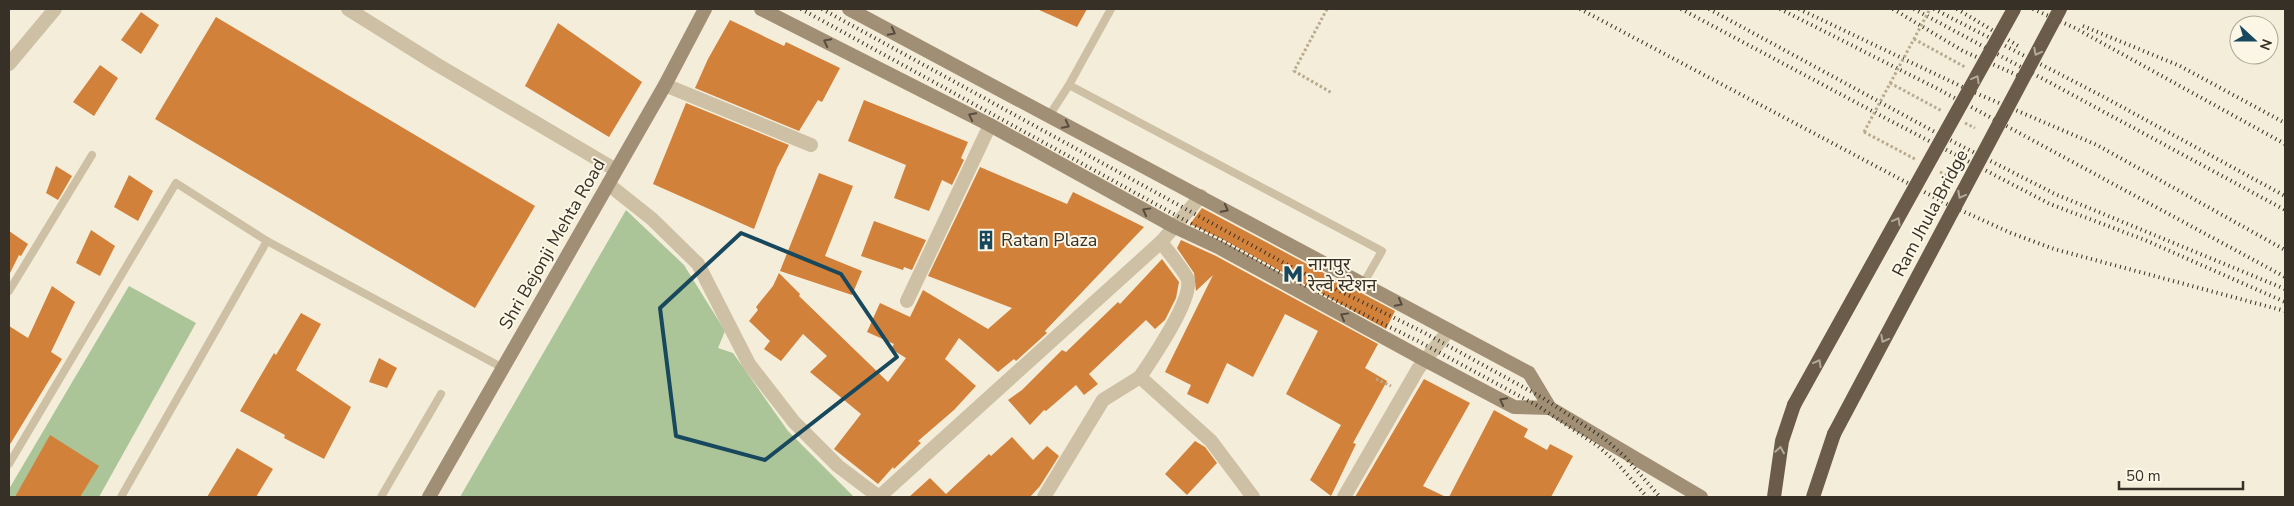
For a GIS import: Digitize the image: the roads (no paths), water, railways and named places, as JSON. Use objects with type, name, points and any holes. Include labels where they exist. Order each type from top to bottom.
[{"type":"highway","name":"Ram Jhula Bridge","points":[[1774,497],[1782,441],[1794,405],[2014,9]]},
{"type":"highway","name":"Ram Jhula Bridge","points":[[1813,497],[1834,434],[2060,9]]},
{"type":"main road","name":"Shri Bejonji Mehta Road","points":[[429,497],[665,85],[705,9]]},
{"type":"main road","points":[[761,9],[990,125],[1175,227],[1220,248],[1514,407],[1550,408]]},
{"type":"main road","points":[[849,9],[1529,373],[1550,408],[1701,497]]},
{"type":"street","points":[[9,64],[55,9]]},
{"type":"street","points":[[348,9],[436,64],[616,170]]},
{"type":"street","points":[[665,85],[811,146]]},
{"type":"street","points":[[907,301],[990,125]]},
{"type":"street","points":[[608,184],[652,219],[698,264],[755,371],[794,422],[838,466],[879,497],[1161,242],[1201,196]]},
{"type":"street","points":[[1044,497],[1102,400],[1140,377],[1162,344],[1184,302],[1188,290],[1188,279],[1161,242]]},
{"type":"street","points":[[1344,497],[1418,370],[1427,361],[1449,330]]},
{"type":"street","points":[[1140,377],[1211,441],[1253,497]]},
{"type":"lane","points":[[1049,116],[1069,85],[1111,9]]},
{"type":"lane","points":[[1069,85],[1382,251],[1363,284]]},
{"type":"lane","points":[[9,291],[92,155]]},
{"type":"lane","points":[[9,464],[176,183],[267,241],[503,368]]},
{"type":"lane","points":[[121,497],[267,241]]},
{"type":"lane","points":[[382,497],[441,394]]},
{"type":"railway","points":[[801,9],[1290,278],[1418,341],[1538,406],[1598,446],[1618,464],[1647,497]]},
{"type":"railway","points":[[822,9],[1295,269],[1423,332],[1543,398],[1605,439],[1625,457],[1660,497]]},
{"type":"railway","points":[[1580,9],[1947,204],[2011,233],[2054,249],[2285,311]]},
{"type":"railway","points":[[1681,9],[2050,204],[2145,240],[2285,302]]},
{"type":"railway","points":[[1709,9],[1944,137],[2055,194],[2285,289]]},
{"type":"railway","points":[[1780,9],[1938,89],[2285,277]]},
{"type":"railway","points":[[1799,9],[1971,91],[2097,145],[2285,250]]},
{"type":"railway","points":[[1893,9],[1963,51],[2026,79]]},
{"type":"railway","points":[[1914,9],[2285,210]]},
{"type":"railway","points":[[1934,9],[2102,96],[2285,196]]},
{"type":"railway","points":[[1957,9],[2020,47]]},
{"type":"railway","points":[[2033,9],[2075,28],[2285,144]]},
{"type":"railway","points":[[2083,26],[2180,66],[2285,123]]},
{"type":"place","name":"Ratan Plaza","points":[[986,240]]},
{"type":"place","name":"नागपुर रेल्वे स्टेशन","points":[[1293,274]]}]
